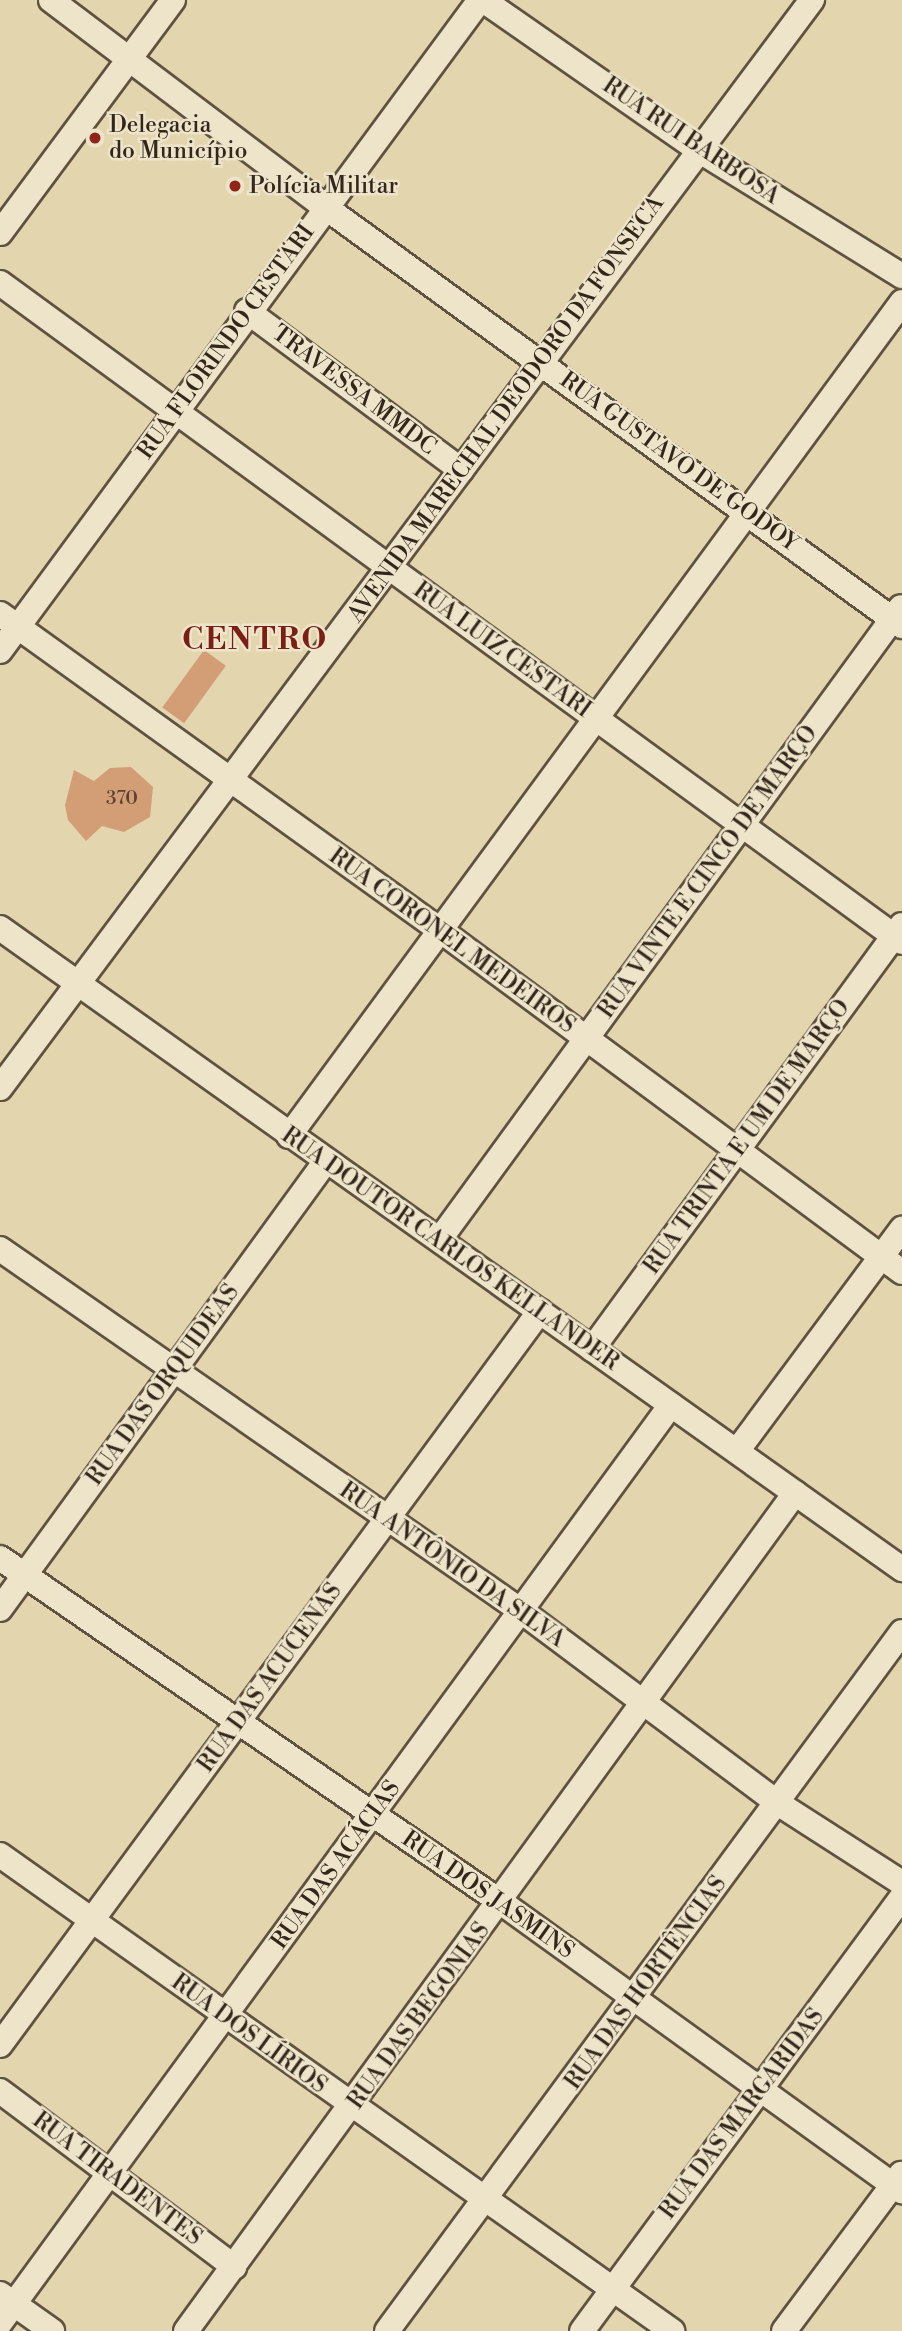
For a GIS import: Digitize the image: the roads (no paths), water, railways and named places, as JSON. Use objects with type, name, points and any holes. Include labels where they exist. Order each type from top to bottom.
[{"type":"street","name":"RUA GUSTAVO DE GODOY","points":[[51,0],[325,207],[899,617]]},
{"type":"street","points":[[0,233],[173,0]]},
{"type":"street","name":"RUA RUI BARBOSA","points":[[481,0],[697,149],[902,276]]},
{"type":"street","name":"RUA FLORINDO CESTARI","points":[[0,651],[9,621],[175,412],[247,311],[481,0]]},
{"type":"street","name":"AVENIDA MARECHAL DEODORO DA FONSECA","points":[[0,1088],[80,987],[697,149],[812,0]]},
{"type":"street","name":"RUA LUIZ CESTARI","points":[[0,283],[742,825],[899,934]]},
{"type":"street","points":[[289,1136],[902,302]]},
{"type":"street","name":"TRAVESSA MMDC","points":[[247,311],[461,470]]},
{"type":"street","name":"RUA VINTE E CINCO DE MARÇO","points":[[440,1240],[742,825],[899,617]]},
{"type":"street","name":"RUA CORONEL MEDEIROS","points":[[9,621],[231,783],[440,930],[902,1272]]},
{"type":"street","name":"RUA DOUTOR CARLOS KELLANDER","points":[[0,928],[289,1136],[440,1240],[902,1569]]},
{"type":"street","name":"RUA TRINTA E UM DE MARÇO","points":[[592,1349],[899,934]]},
{"type":"street","name":"RUA DAS ORQUIDEAS","points":[[0,1609],[326,1161]]},
{"type":"street","points":[[737,1451],[902,1229]]},
{"type":"street","name":"RUA ANTÔNIO DA SILVA","points":[[0,1250],[386,1520],[520,1610],[779,1804],[902,1883]]},
{"type":"street","name":"RUA DAS ACUCENAS","points":[[0,2045],[540,1311]]},
{"type":"street","name":"RUA DAS ACÁCIAS","points":[[5,2307],[110,2173],[671,1405]]},
{"type":"street","name":"RUA DAS BEGONIAS","points":[[186,2331],[502,1903],[795,1493]]},
{"type":"street","name":"RUA DOS JASMINS","points":[[0,1558],[502,1903],[760,2090],[899,2183]]},
{"type":"street","name":"RUA DAS HORTÊNCIAS","points":[[387,2331],[485,2203],[779,1804],[902,1632]]},
{"type":"street","name":"RUA DOS LÍRIOS","points":[[0,1855],[485,2203],[672,2331]]},
{"type":"street","name":"RUA DAS MARGARIDAS","points":[[582,2331],[902,1897]]},
{"type":"street","name":"RUA TIRADENTES","points":[[0,2091],[234,2267]]},
{"type":"street","points":[[785,2331],[899,2183]]},
{"type":"street","points":[[5,2307],[52,2331]]},
{"type":"place","name":"Delegacia do Município","points":[[95,138]]},
{"type":"place","name":"Polícia Militar","points":[[235,186]]},
{"type":"district","name":"CENTRO","points":[[255,640]]}]
